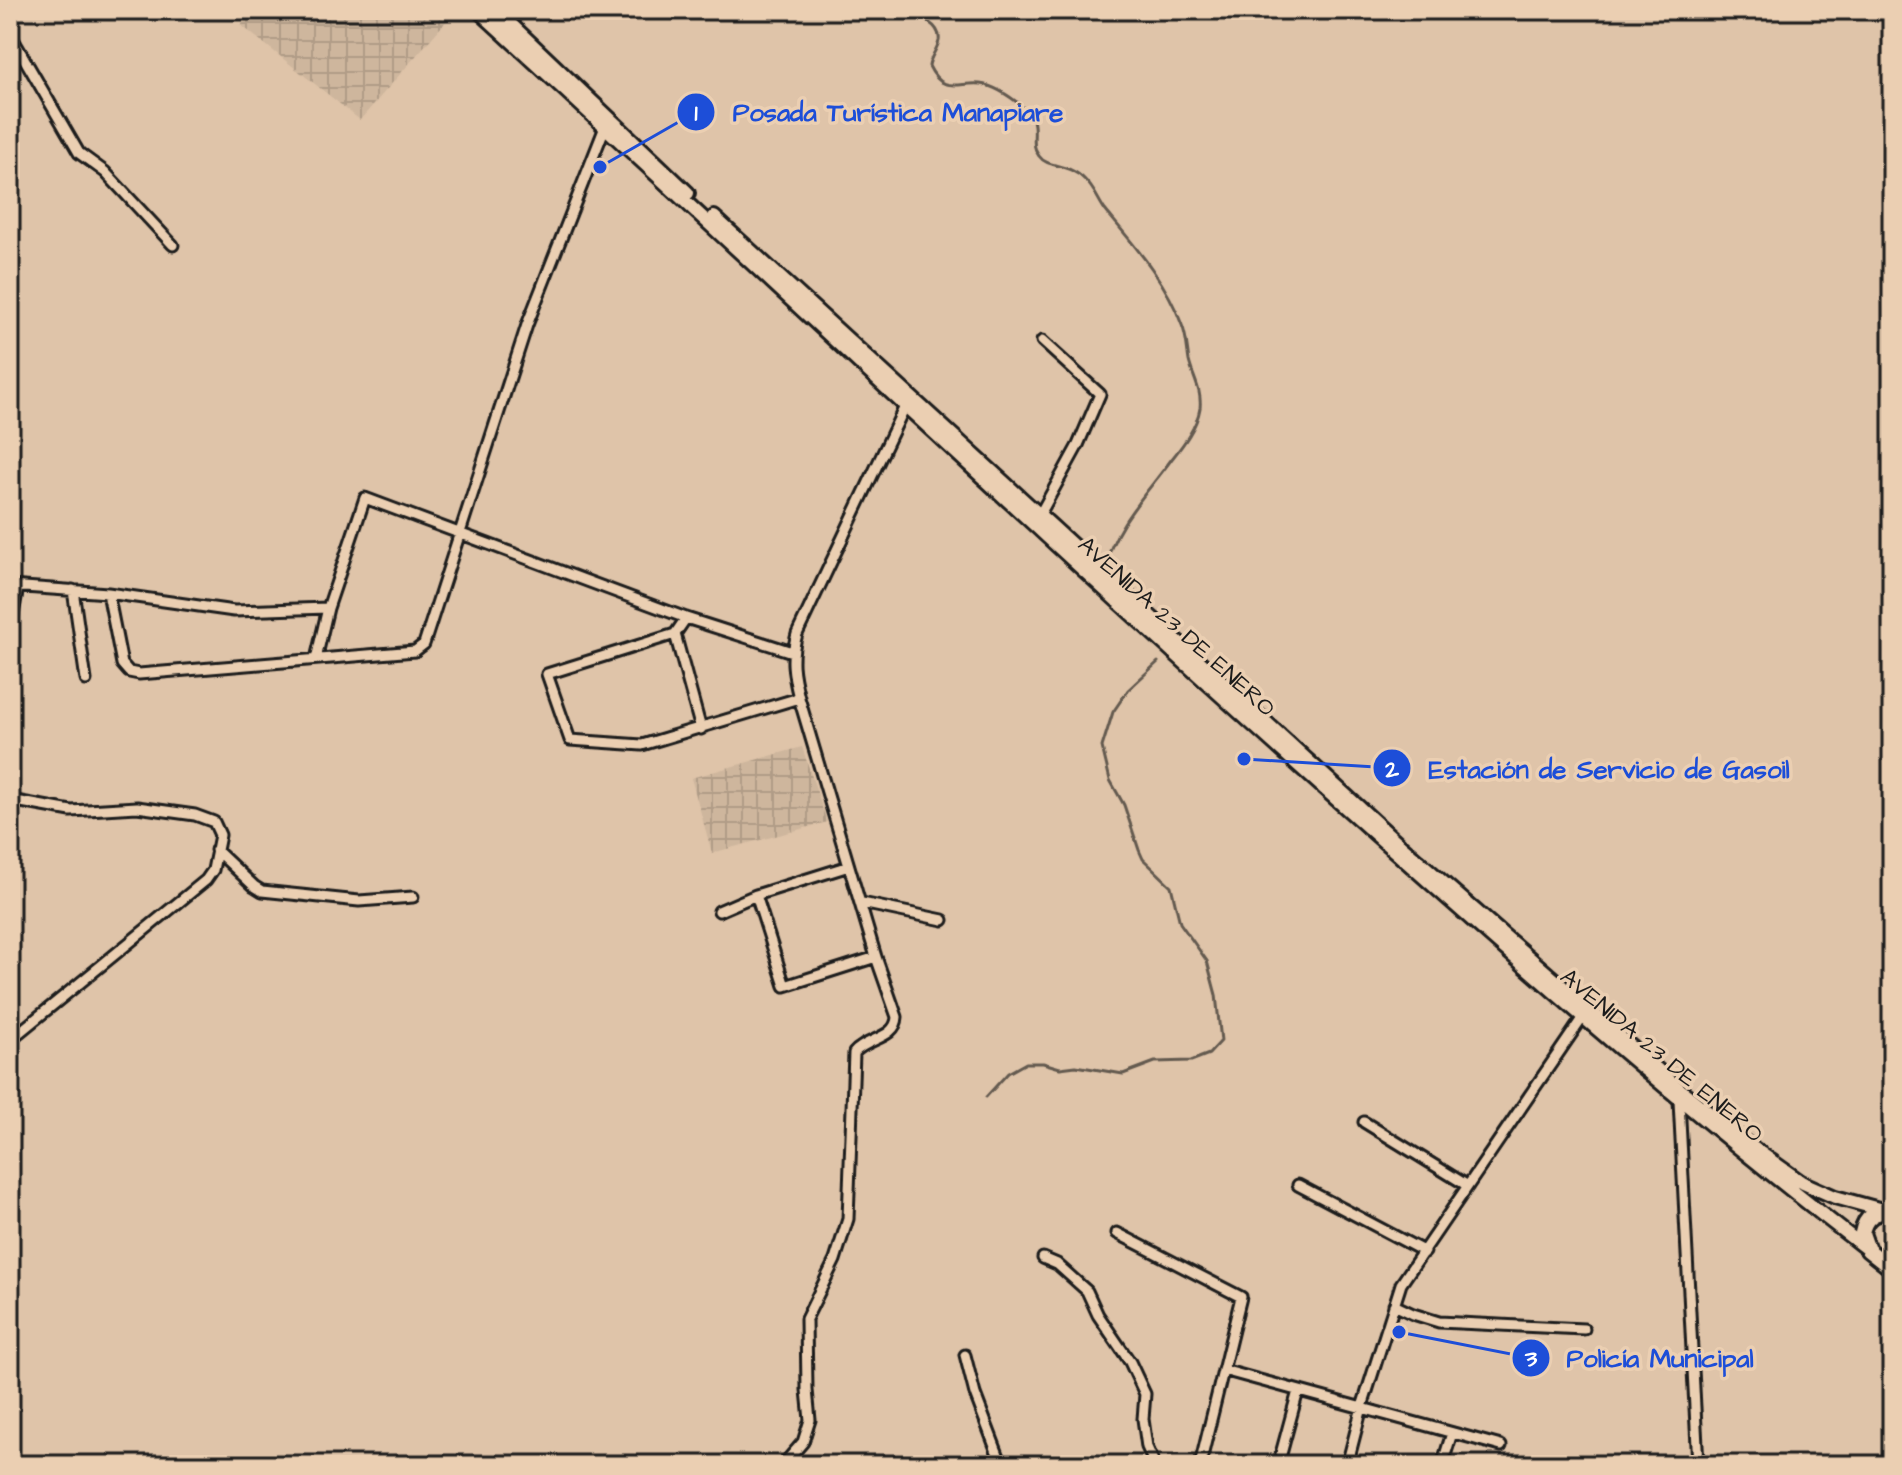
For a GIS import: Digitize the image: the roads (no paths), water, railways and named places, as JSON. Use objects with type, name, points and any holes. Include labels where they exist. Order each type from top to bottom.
[{"type":"highway","points":[[1889,1212],[1877,1212],[1864,1225],[1862,1233],[1868,1250],[1892,1269]]},
{"type":"main road","name":"AVENIDA 23 DE ENERO","points":[[478,10],[1290,758],[1679,1101],[1868,1250]]},
{"type":"main road","name":"AVENIDA 23 DE ENERO","points":[[496,10],[907,402],[1039,516],[1399,844],[1742,1140],[1814,1189],[1889,1212]]},
{"type":"street","points":[[10,34],[79,153],[105,172],[120,192],[173,245]]},
{"type":"street","points":[[108,593],[122,664],[129,672],[139,674],[415,651],[424,644],[527,325],[605,127]]},
{"type":"street","points":[[1039,516],[1078,445],[1100,394],[1042,341]]},
{"type":"street","points":[[783,1465],[803,1442],[810,1420],[806,1319],[835,1260],[848,1219],[854,1053],[861,1045],[892,1032],[897,1024],[799,698],[792,668],[792,652],[797,634],[907,402]]},
{"type":"street","points":[[316,659],[328,608],[365,498],[686,618],[792,652]]},
{"type":"street","points":[[10,631],[14,586],[108,593],[234,611],[328,608]]},
{"type":"street","points":[[73,590],[86,680]]},
{"type":"street","points":[[686,618],[675,634],[547,674],[570,740],[642,745],[799,698]]},
{"type":"street","points":[[675,634],[701,729]]},
{"type":"street","points":[[10,800],[71,811],[137,807],[195,815],[214,822],[220,835],[213,870],[206,880],[10,1040]]},
{"type":"street","points":[[216,850],[262,891],[359,901],[413,897]]},
{"type":"street","points":[[719,911],[756,895],[849,866]]},
{"type":"street","points":[[756,895],[785,986],[876,957]]},
{"type":"street","points":[[862,903],[943,920]]},
{"type":"street","points":[[1347,1465],[1401,1284],[1583,1017]]},
{"type":"street","points":[[1679,1101],[1698,1465]]},
{"type":"street","points":[[1364,1122],[1468,1186]]},
{"type":"street","points":[[1298,1185],[1425,1252]]},
{"type":"street","points":[[1117,1233],[1241,1297],[1200,1465]]},
{"type":"street","points":[[1043,1258],[1057,1264],[1087,1291],[1098,1315],[1130,1362],[1145,1394],[1143,1419],[1147,1447],[1155,1465]]},
{"type":"street","points":[[1394,1305],[1439,1322],[1584,1329]]},
{"type":"street","points":[[965,1355],[975,1394],[1002,1465]]},
{"type":"street","points":[[1223,1370],[1501,1446]]},
{"type":"street","points":[[1278,1465],[1298,1391]]},
{"type":"street","points":[[1442,1465],[1452,1433]]},
{"type":"street","points":[[1889,1465],[1892,1457]]},
{"type":"waterway","points":[[900,10],[926,20],[939,34],[929,66],[940,81],[952,85],[992,87],[1029,113],[1033,119],[1034,144],[1039,156],[1048,163],[1072,170],[1088,183],[1159,279],[1184,330],[1189,361],[1200,395],[1198,415],[1185,442],[1115,538],[1105,568]]},
{"type":"waterway","points":[[1146,605],[1180,637]]},
{"type":"waterway","points":[[986,1097],[1008,1073],[1026,1063],[1043,1063],[1060,1068],[1076,1066],[1123,1074],[1155,1062],[1191,1061],[1209,1054],[1221,1041],[1216,995],[1207,961],[1180,923],[1171,886],[1143,859],[1124,805],[1110,780],[1102,747],[1113,712],[1128,690],[1158,662]]},
{"type":"place","name":"Posada Turística Manapiare","points":[[600,167]]},
{"type":"place","name":"Estación de Servicio de Gasoil","points":[[1244,759]]},
{"type":"place","name":"Policía Municipal","points":[[1399,1332]]}]
